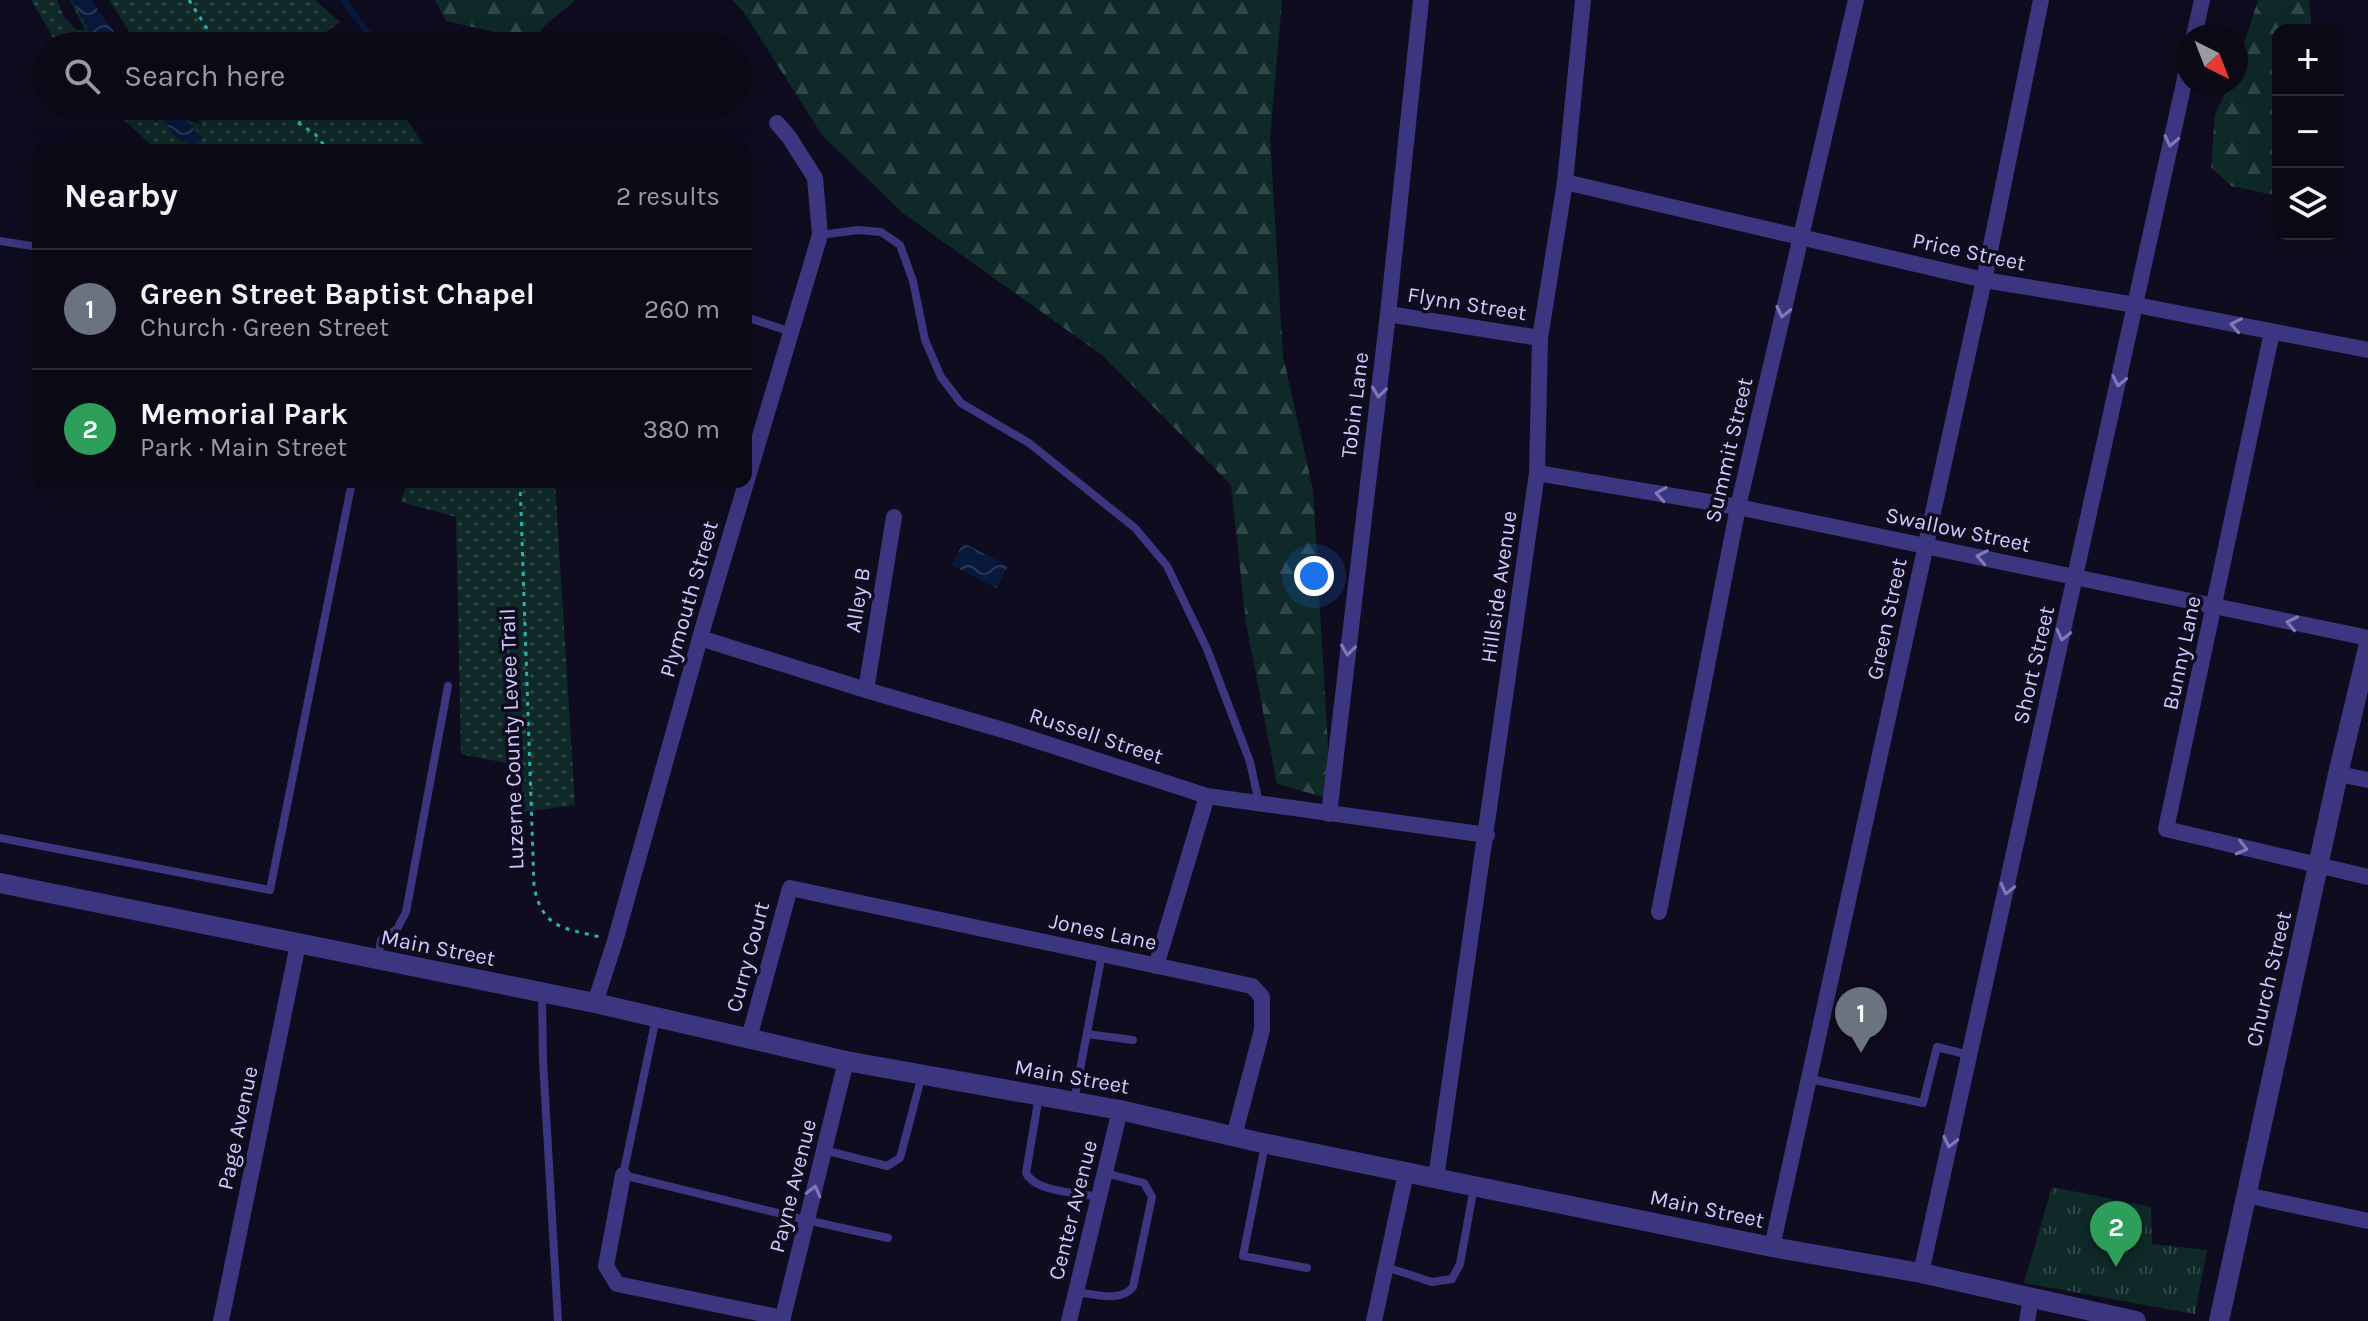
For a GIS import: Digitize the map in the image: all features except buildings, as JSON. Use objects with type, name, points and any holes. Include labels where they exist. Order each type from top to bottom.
[{"type":"street","name":"Tobin Lane","points":[[1329,814],[1388,314],[1421,0]]},
{"type":"street","name":"Hillside Avenue","points":[[1436,1178],[1537,473],[1540,338],[1565,182],[1583,0]]},
{"type":"street","name":"Summit Street","points":[[1659,912],[1738,507],[1856,0]]},
{"type":"street","name":"Green Street","points":[[1772,1247],[1984,280],[2041,0]]},
{"type":"street","points":[[2197,24],[2202,0]]},
{"type":"street","name":"Short Street","points":[[1921,1273],[2181,96]]},
{"type":"street","name":"Plymouth Street","points":[[752,453],[820,235],[815,178],[777,123]]},
{"type":"street","name":"Price Street","points":[[1565,182],[1984,280],[2136,305],[2368,350]]},
{"type":"street","name":"Flynn Street","points":[[1388,314],[1540,338]]},
{"type":"street","name":"Bunny Lane","points":[[2272,332],[2166,829],[2368,877]]},
{"type":"street","name":"Swallow Street","points":[[1537,473],[1738,507],[2368,638]]},
{"type":"street","name":"Plymouth Street","points":[[595,1003],[742,488]]},
{"type":"street","name":"Alley B","points":[[866,690],[894,517]]},
{"type":"street","name":"Russell Street","points":[[700,638],[1010,732],[1207,796],[1487,835]]},
{"type":"street","name":"Church Street","points":[[2219,1321],[2368,648]]},
{"type":"street","points":[[2338,774],[2368,780]]},
{"type":"street","points":[[1156,966],[1207,796]]},
{"type":"street","name":"Main Street","points":[[1,887],[595,1003],[846,1061],[1120,1110],[1265,1144],[1772,1247],[1921,1273],[2114,1319],[2136,1321]]},
{"type":"street","name":"Jones Lane","points":[[790,888],[1252,986],[1262,997],[1262,1030],[1234,1136]]},
{"type":"street","name":"Curry Court","points":[[749,1038],[790,888]]},
{"type":"street","name":"Page Avenue","points":[[221,1321],[298,944]]},
{"type":"street","name":"Payne Avenue","points":[[783,1320],[846,1061]]},
{"type":"street","name":"Center Avenue","points":[[1069,1321],[1120,1110]]},
{"type":"street","points":[[1374,1321],[1406,1173]]},
{"type":"street","points":[[623,1175],[606,1266],[617,1284],[783,1320]]},
{"type":"street","points":[[2246,1195],[2368,1221]]},
{"type":"street","points":[[2027,1321],[2031,1298]]},
{"type":"lane","points":[[820,235],[858,230],[881,232],[900,245],[913,281],[925,340],[941,377],[961,403],[1040,451],[1135,528],[1167,566],[1207,649],[1250,762],[1259,804]]},
{"type":"lane","points":[[0,241],[32,246]]},
{"type":"lane","points":[[752,319],[791,332]]},
{"type":"lane","points":[[0,838],[270,890],[351,488]]},
{"type":"lane","points":[[378,961],[381,940],[397,929],[406,912],[448,686]]},
{"type":"lane","points":[[1074,1101],[1102,954]]},
{"type":"lane","points":[[542,993],[558,1321]]},
{"type":"lane","points":[[656,1017],[623,1175],[888,1238]]},
{"type":"lane","points":[[1087,1034],[1133,1040]]},
{"type":"lane","points":[[1809,1079],[1923,1103],[1937,1047],[1970,1055]]},
{"type":"lane","points":[[824,1150],[887,1166],[894,1164],[900,1158],[922,1075]]},
{"type":"lane","points":[[1039,1095],[1026,1173],[1029,1179],[1040,1186],[1098,1197]]},
{"type":"lane","points":[[1265,1144],[1243,1256],[1307,1268]]},
{"type":"lane","points":[[1076,1292],[1118,1297],[1127,1294],[1133,1287],[1152,1197],[1144,1183],[1104,1173]]},
{"type":"lane","points":[[1386,1267],[1432,1282],[1452,1279],[1460,1264],[1475,1186]]},
{"type":"path","points":[[189,0],[209,32]]},
{"type":"path","points":[[292,120],[315,134],[323,144]]},
{"type":"path","points":[[299,125],[300,120]]},
{"type":"path","name":"Luzerne County Levee Trail","points":[[520,488],[534,886],[538,905],[544,914],[562,928],[615,941]]},
{"type":"green space","points":[[31,0],[57,0],[64,17],[76,30],[85,30],[72,0],[90,32],[50,32]]},
{"type":"green space","points":[[109,0],[315,0],[340,22],[326,32],[129,32]]},
{"type":"green space","points":[[435,0],[576,0],[540,32],[495,32],[446,21]]},
{"type":"green space","points":[[732,0],[1282,0],[1270,138],[1283,356],[1313,490],[1331,799],[1277,784],[1246,623],[1231,485],[1102,355],[904,214],[822,135],[743,11]]},
{"type":"green space","points":[[2258,0],[2309,0],[2311,24],[2272,24],[2272,195],[2231,186],[2211,167],[2215,114],[2224,96],[2248,96],[2248,31]]},
{"type":"green space","points":[[124,120],[154,120],[158,123],[158,120],[163,120],[175,136],[189,144],[150,144]]},
{"type":"green space","points":[[186,120],[202,125],[198,120],[407,120],[423,144],[195,144],[202,138]]},
{"type":"green space","points":[[405,488],[555,488],[575,805],[523,812],[521,766],[461,754],[456,517],[401,502]]},
{"type":"green space","points":[[2052,1187],[2151,1207],[2152,1244],[2207,1250],[2195,1314],[2024,1283]]},
{"type":"water","points":[[72,0],[91,0],[114,32],[90,32]]},
{"type":"water","points":[[163,120],[186,120],[202,139],[189,144],[175,136]]},
{"type":"water","points":[[963,543],[1008,566],[996,588],[952,565]]},
{"type":"waterway","points":[[343,0],[367,32]]},
{"type":"place","name":"Green Street Baptist Chapel","points":[[1861,1053]]},
{"type":"place","name":"Memorial Park","points":[[2116,1267]]}]
